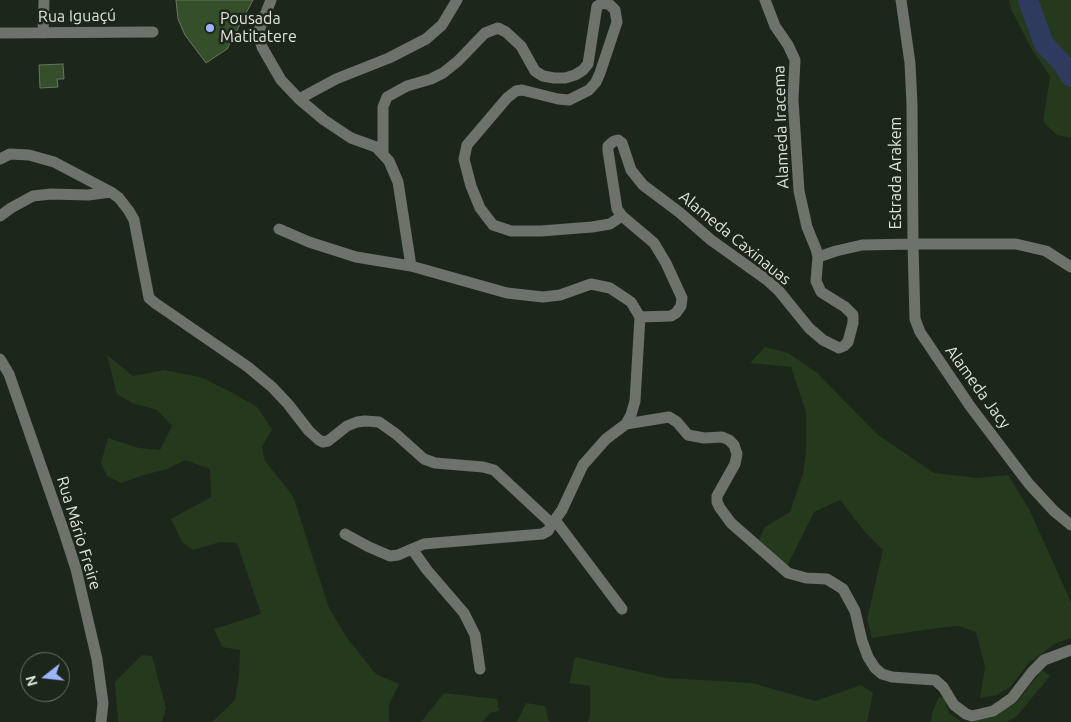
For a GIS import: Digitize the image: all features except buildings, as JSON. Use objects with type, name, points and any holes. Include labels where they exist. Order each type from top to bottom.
[{"type":"street","points":[[43,33],[44,0]]},
{"type":"street","points":[[270,0],[258,33],[262,47],[281,80],[299,99],[324,120],[351,138],[370,144],[383,153],[389,161],[398,182],[411,266]]},
{"type":"street","points":[[299,99],[336,79],[389,58],[426,39],[442,25],[458,0]]},
{"type":"street","name":"Alameda Iracema","points":[[765,0],[775,26],[788,45],[795,60],[794,100],[799,191],[806,227],[818,257]]},
{"type":"street","name":"Estrada Arakem","points":[[901,0],[909,53],[912,105],[913,244],[1016,244],[1046,251],[1071,267]]},
{"type":"street","points":[[383,153],[383,107],[387,97],[407,86],[443,74],[485,33],[498,28],[506,32],[521,46],[535,71],[543,76],[565,78],[575,75],[588,64],[597,6],[604,3],[610,5],[615,10],[617,22],[600,73],[596,82],[589,90],[569,100],[558,100],[522,90],[513,93],[466,145],[464,159],[470,186],[480,208],[493,224],[511,231],[550,231],[610,224],[622,216],[654,242],[682,298],[681,306],[671,316],[640,317]]},
{"type":"street","name":"Rua Iguaçú","points":[[0,33],[153,32]]},
{"type":"street","name":"Alameda Caxinauas","points":[[622,216],[617,209],[608,151],[610,143],[618,140],[622,143],[631,170],[643,185],[679,212],[711,240],[767,280],[779,291],[809,328],[823,340],[839,348],[848,342],[854,323],[853,315],[845,307],[821,292],[816,281],[818,257]]},
{"type":"street","points":[[0,159],[10,154],[29,155],[54,162],[111,192],[124,204],[134,220],[149,298],[248,367],[272,387],[309,431],[319,440],[323,442],[328,441],[347,426],[357,422],[379,422],[392,430],[424,459],[435,463],[483,467],[494,470],[554,522],[622,609]]},
{"type":"street","points":[[0,216],[33,196],[51,194],[82,196],[111,192]]},
{"type":"street","points":[[279,229],[295,237],[356,257],[411,266],[491,289],[528,296],[560,295],[586,285],[600,285],[610,288],[630,302],[640,317],[635,401],[631,415],[626,424],[606,439],[583,465],[562,510],[548,531],[542,534],[424,544],[398,555],[390,556],[368,547],[345,534]]},
{"type":"street","points":[[818,257],[862,245],[913,244]]},
{"type":"street","name":"Alameda Jacy","points":[[913,244],[915,319],[920,332],[970,406],[1029,484],[1071,525]]},
{"type":"street","name":"Rua Mário Freire","points":[[0,359],[9,374],[17,396],[76,570],[97,658],[103,703],[100,722]]},
{"type":"street","points":[[626,424],[669,417],[678,422],[688,435],[704,438],[722,437],[729,440],[734,445],[737,454],[735,464],[717,496],[720,508],[731,523],[788,574],[806,578],[827,579],[843,589],[855,610],[862,641],[868,656],[882,674],[892,677],[935,680],[943,687],[954,705],[972,716],[993,710],[1002,705],[1012,698],[1044,660],[1071,650]]},
{"type":"street","points":[[412,549],[427,570],[464,613],[475,635],[480,668]]},
{"type":"green space","points":[[1009,0],[1071,0],[1071,138],[1057,135],[1043,122],[1050,76],[1031,48],[1011,9]]},
{"type":"green space","points":[[765,347],[788,353],[816,372],[878,435],[934,473],[977,478],[1008,475],[1029,509],[1071,602],[1071,638],[1056,643],[1029,663],[1010,687],[997,695],[980,698],[985,667],[976,632],[959,626],[872,638],[867,619],[883,550],[865,532],[840,500],[814,512],[787,566],[759,540],[765,527],[790,512],[803,474],[806,451],[806,412],[791,367],[750,363]]},
{"type":"green space","points":[[107,355],[133,376],[164,370],[200,377],[257,407],[272,429],[262,447],[265,461],[293,496],[329,608],[347,638],[376,674],[399,684],[389,705],[389,722],[212,722],[235,700],[240,650],[222,647],[214,629],[261,614],[237,543],[220,542],[193,550],[182,542],[171,519],[211,497],[210,469],[185,460],[167,469],[121,483],[107,476],[101,463],[108,438],[139,448],[160,450],[172,426],[157,410],[132,403],[117,394]]},
{"type":"green space","points":[[142,655],[152,656],[166,708],[162,722],[118,722],[115,682]]},
{"type":"green space","points":[[575,657],[666,678],[752,683],[815,701],[861,685],[873,693],[867,722],[588,722],[590,715],[590,686],[569,683]]},
{"type":"green space","points":[[1042,670],[1050,676],[1017,716],[1007,722],[971,722],[998,713],[1017,702]]},
{"type":"green space","points":[[444,693],[497,699],[499,711],[490,713],[483,722],[421,722]]},
{"type":"green space","points":[[939,697],[944,698],[949,713],[962,722],[931,722],[932,713]]},
{"type":"green space","points":[[526,703],[545,706],[549,722],[517,722]]},
{"type":"waterway","points":[[1028,0],[1044,44],[1063,64],[1071,77]]},
{"type":"place","name":"Pousada Matitatere","points":[[210,28]]}]
